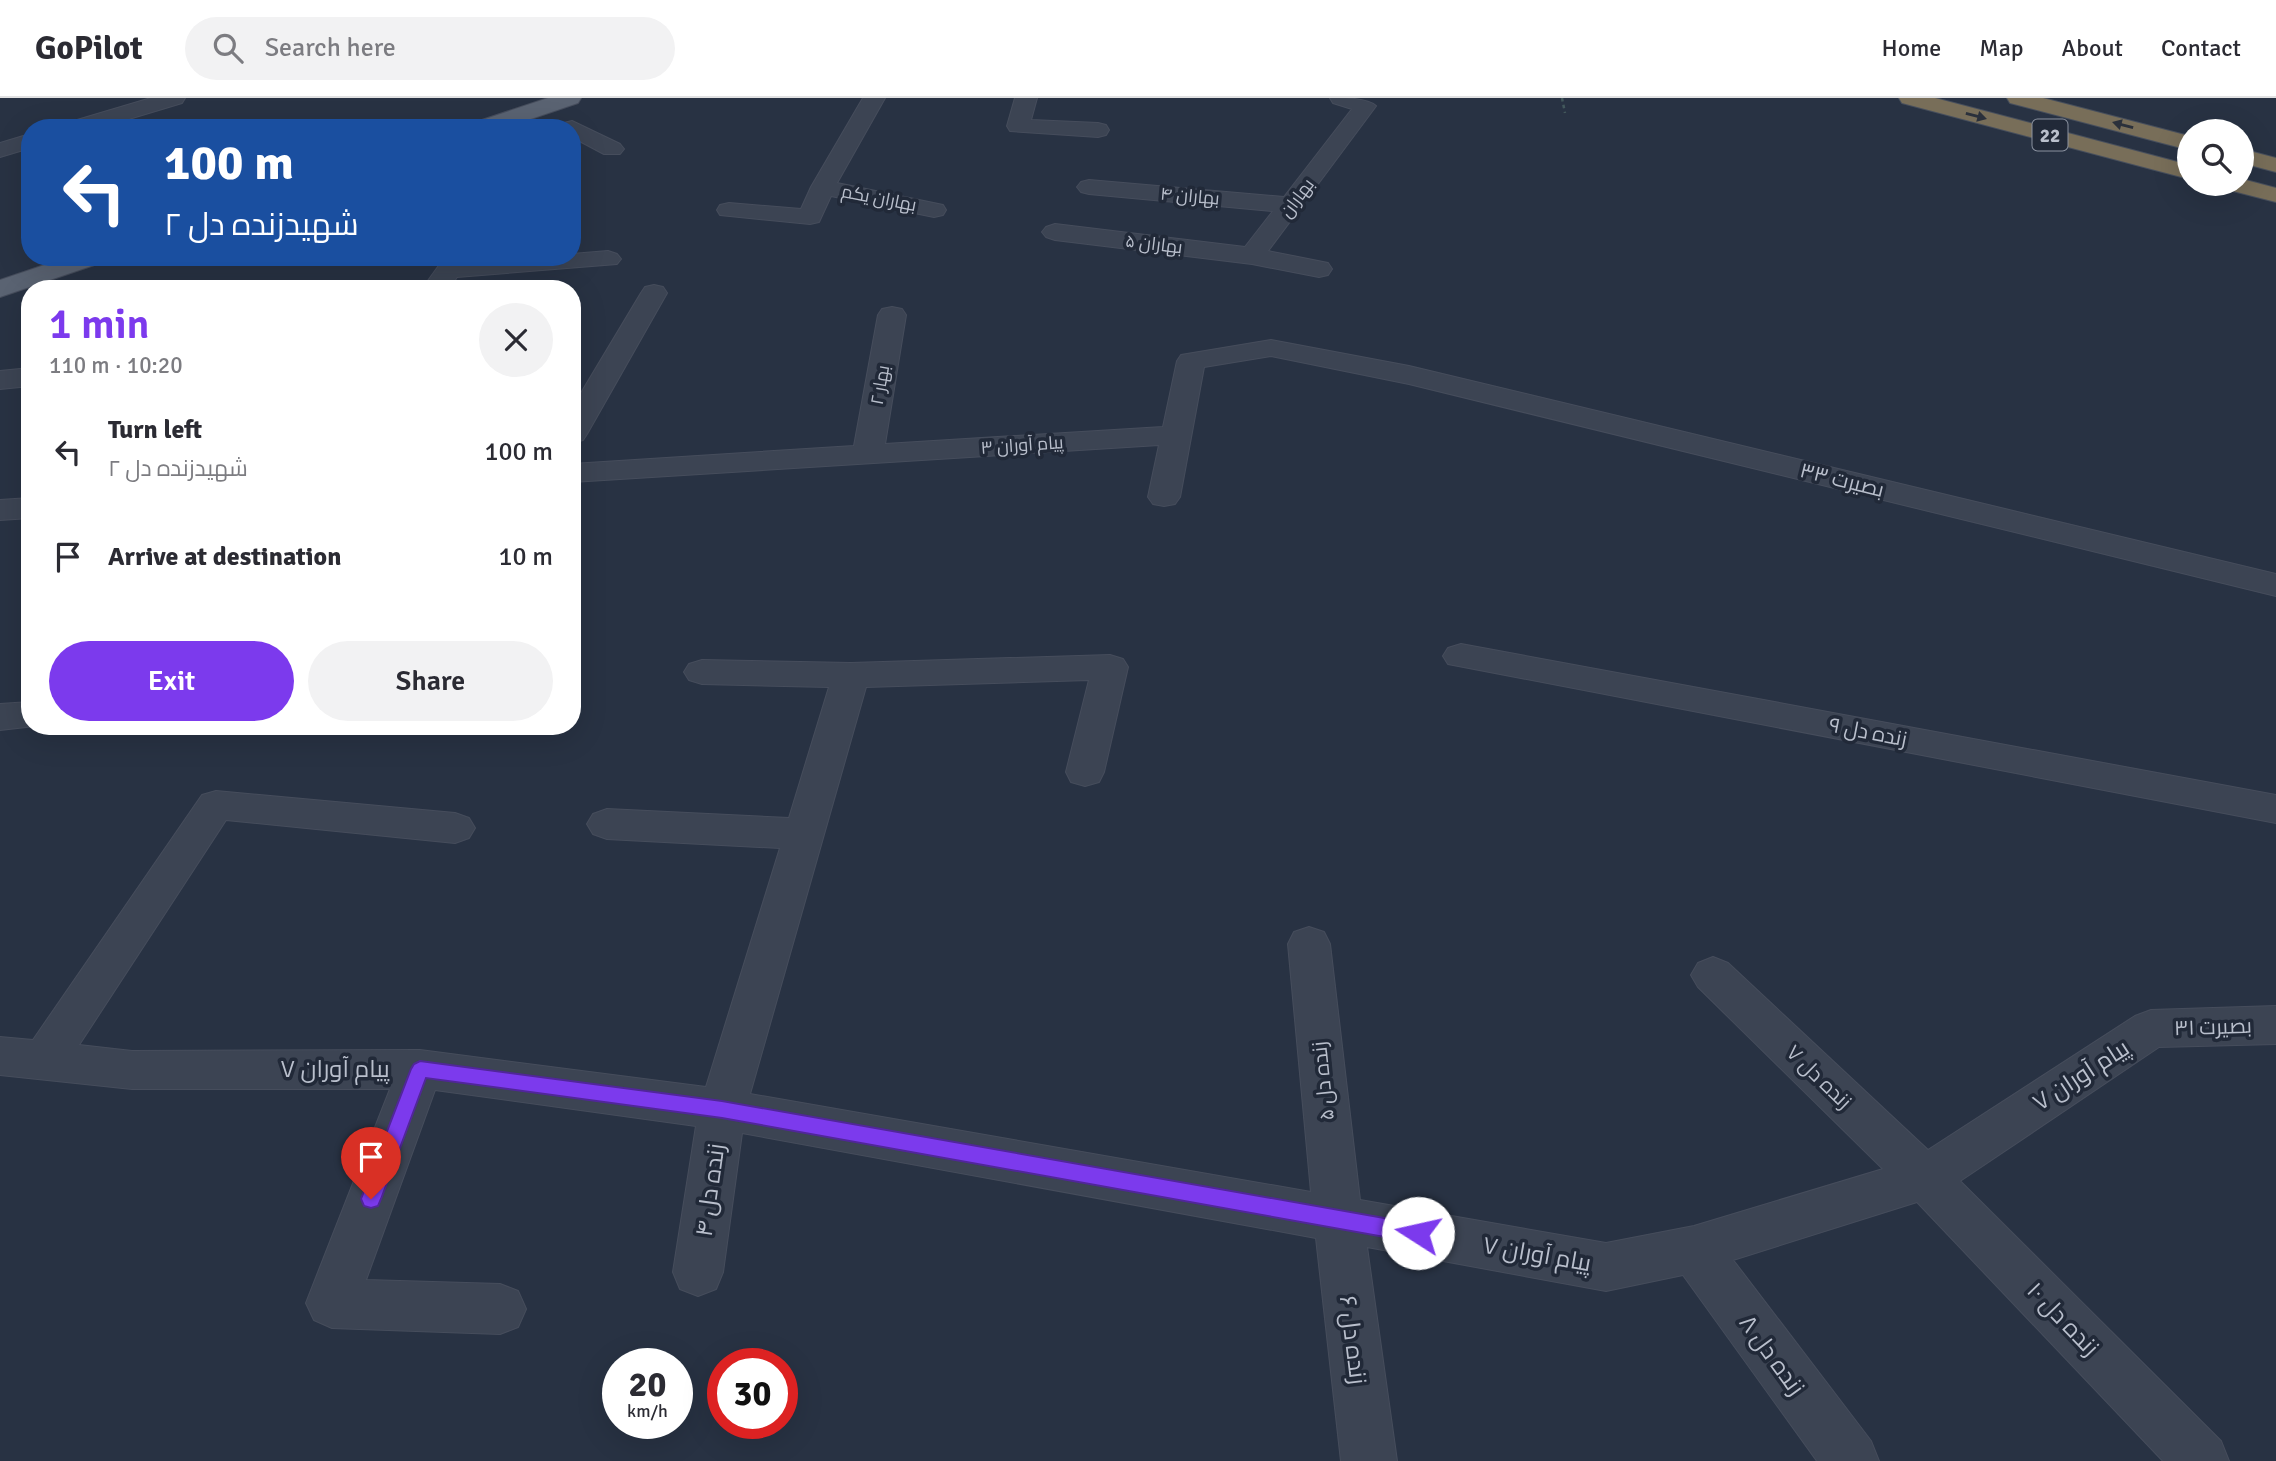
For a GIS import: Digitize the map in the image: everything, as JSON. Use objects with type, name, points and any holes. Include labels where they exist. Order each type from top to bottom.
[{"type":"highway","name":"22","points":[[1910,98],[2177,169]]},
{"type":"highway","name":"22","points":[[2018,98],[2177,140]]},
{"type":"highway","points":[[2254,159],[2276,165]]},
{"type":"highway","points":[[2254,189],[2276,195]]},
{"type":"main road","points":[[507,119],[570,98]]},
{"type":"main road","points":[[26,280],[68,266]]},
{"type":"main road","points":[[0,289],[21,282]]},
{"type":"street","points":[[105,119],[174,98]]},
{"type":"street","name":"بهاران یکم","points":[[729,210],[810,217],[874,98]]},
{"type":"street","points":[[1026,98],[1018,126],[1098,130]]},
{"type":"street","name":"بهاران","points":[[1252,256],[1366,106],[1341,98]]},
{"type":"street","points":[[536,109],[555,119]]},
{"type":"street","points":[[581,133],[612,149]]},
{"type":"street","points":[[0,150],[21,144]]},
{"type":"street","name":"بهاران یکم","points":[[824,187],[934,210]]},
{"type":"street","name":"بهاران ۴","points":[[1089,187],[1292,205]]},
{"type":"street","name":"بهاران ۵","points":[[1055,232],[1252,256]]},
{"type":"street","points":[[1252,256],[1319,269]]},
{"type":"street","points":[[581,261],[608,259]]},
{"type":"street","points":[[442,280],[449,270],[507,266]]},
{"type":"street","points":[[581,419],[654,293]]},
{"type":"street","name":"بهار ۲","points":[[869,454],[892,315]]},
{"type":"street","name":"بصیرت ۳۳","points":[[1176,435],[1191,361],[1271,348],[1409,375],[2276,585]]},
{"type":"street","points":[[0,380],[21,378]]},
{"type":"street","points":[[1164,497],[1176,435]]},
{"type":"street","name":"پیام آوران ۳","points":[[581,472],[1176,435]]},
{"type":"street","points":[[0,510],[21,509]]},
{"type":"street","name":"زنده دل ۹","points":[[1461,656],[2276,809]]},
{"type":"street","points":[[702,672],[851,675],[1110,667],[1085,772]]},
{"type":"street","name":"زنده دل ۴","points":[[698,1272],[722,1109],[851,675]]},
{"type":"street","points":[[0,717],[21,716]]},
{"type":"street","points":[[22,1059],[216,805],[455,828]]},
{"type":"street","points":[[607,824],[804,834]]},
{"type":"street","name":"زنده دل ۵","points":[[1309,944],[1338,1219]]},
{"type":"street","name":"زنده دل ۷","points":[[1713,975],[1925,1178]]},
{"type":"street","name":"بصیرت ۳۱","points":[[2151,1029],[2276,1025]]},
{"type":"street","name":"پیام آوران ۷","points":[[22,1059],[132,1070],[420,1069],[722,1109],[1606,1267],[1694,1249],[1925,1178],[2151,1029]]},
{"type":"street","points":[[420,1069],[332,1303],[500,1309]]},
{"type":"street","name":"زنده دل ۱۰","points":[[1925,1178],[2201,1461]]},
{"type":"street","name":"زنده دل ۶","points":[[1338,1219],[1369,1461]]},
{"type":"street","name":"زنده دل ۸","points":[[1694,1249],[1850,1461]]},
{"type":"path","points":[[1562,98],[1565,113]]},
{"type":"route","points":[[371,1199],[420,1069],[722,1109],[1418,1233]]}]
